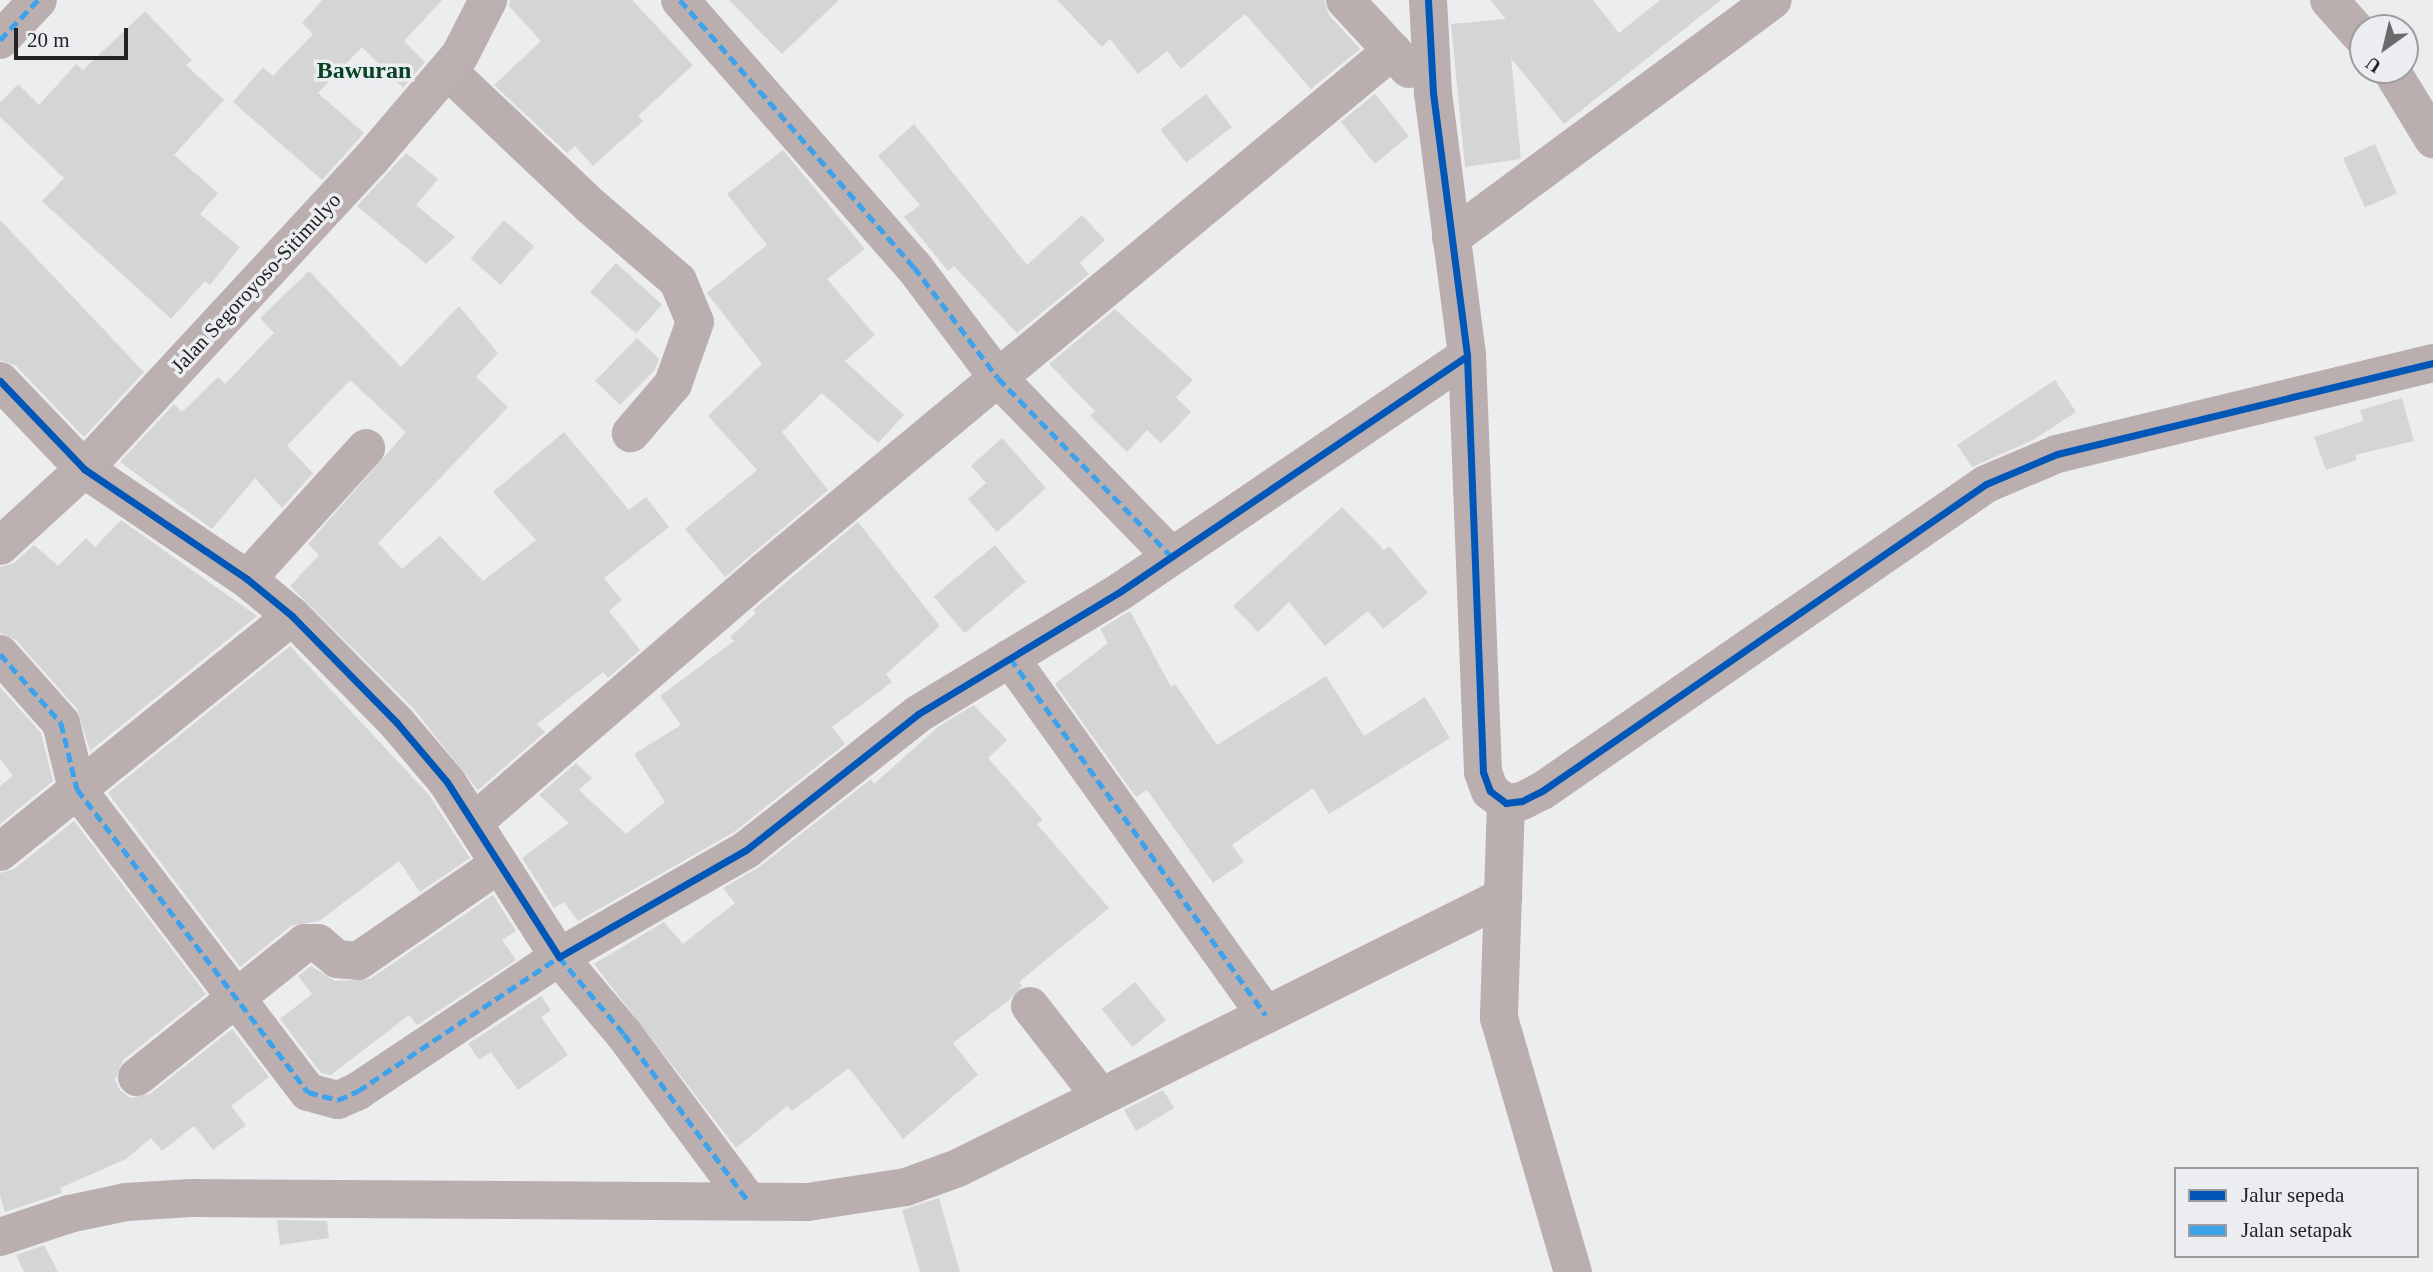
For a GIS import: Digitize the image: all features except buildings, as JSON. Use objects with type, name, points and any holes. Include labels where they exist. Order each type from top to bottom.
[{"type":"main road","name":"Jalan Segoroyoso-Sitimulyo","points":[[0,546],[84,469],[448,71],[488,0]]},
{"type":"street","points":[[0,40],[38,0]]},
{"type":"street","points":[[680,0],[914,267],[998,377],[1171,556]]},
{"type":"street","points":[[1345,0],[1433,93]]},
{"type":"street","points":[[1428,0],[1433,93],[1467,356],[1483,772],[1490,791],[1506,803],[1522,802],[1542,791],[1986,484],[2057,454],[2433,363]]},
{"type":"street","points":[[1451,238],[1773,0]]},
{"type":"street","points":[[2329,0],[2349,22]]},
{"type":"street","points":[[473,823],[998,377],[1392,51]]},
{"type":"street","points":[[448,71],[592,207],[678,281],[695,322],[673,384],[631,433]]},
{"type":"street","points":[[2400,84],[2433,139]]},
{"type":"street","points":[[0,654],[61,723],[77,789],[308,1092],[338,1100],[559,957],[746,850],[918,714],[1171,556],[1467,356]]},
{"type":"street","points":[[0,381],[84,469],[247,579],[292,616],[397,723],[447,782],[559,957],[624,1034],[748,1201]]},
{"type":"street","points":[[247,579],[366,448]]},
{"type":"street","points":[[0,852],[292,616]]},
{"type":"street","points":[[1010,658],[1266,1015]]},
{"type":"street","points":[[1506,803],[1499,1018],[1573,1272]]},
{"type":"street","points":[[137,1077],[237,996],[311,941],[337,959],[358,961],[499,864]]},
{"type":"street","points":[[0,1237],[92,1209],[191,1198],[748,1201],[860,1198],[906,1187],[958,1168],[1503,897]]},
{"type":"street","points":[[1031,1006],[1101,1097]]},
{"type":"marked path","points":[[0,40],[38,0]]},
{"type":"marked path","points":[[680,0],[914,267],[998,378],[1171,556]]},
{"type":"marked path","points":[[0,654],[61,723],[77,789],[308,1092],[338,1100],[358,1091],[559,957],[624,1034],[748,1201]]},
{"type":"marked path","points":[[1010,658],[1266,1015]]},
{"type":"cycle path","points":[[1428,0],[1433,93],[1467,356],[1483,772],[1490,791],[1506,803],[1522,801],[1542,791],[1986,484],[2057,454],[2433,363]]},
{"type":"cycle path","points":[[0,381],[84,469],[247,579],[292,616],[397,723],[447,782],[559,957],[746,850],[918,714],[1121,591],[1467,356]]},
{"type":"district","name":"Bawuran","points":[[364,71]]}]
